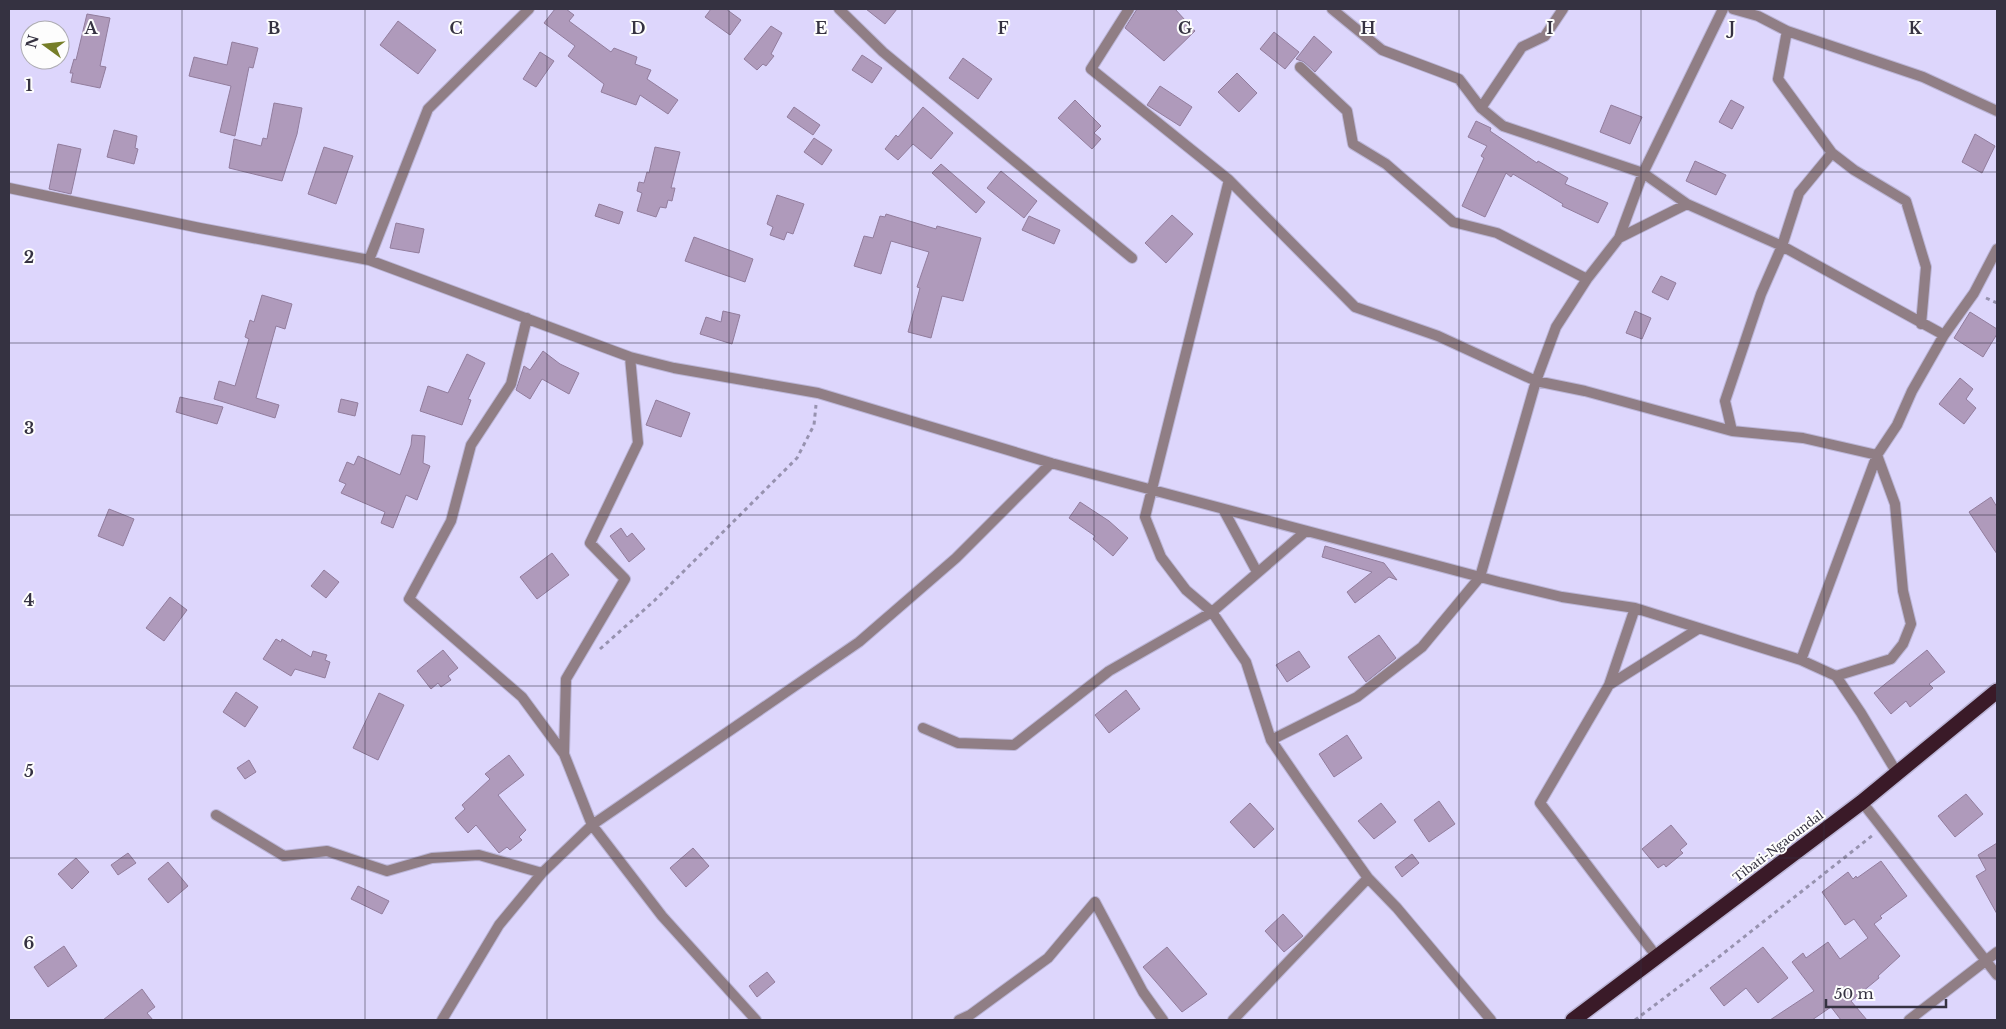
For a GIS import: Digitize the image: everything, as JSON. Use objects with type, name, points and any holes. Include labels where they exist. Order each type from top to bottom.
[{"type":"highway","name":"Tibati-Ngaoundal","points":[[1573,1020],[1862,802],[1997,691]]},
{"type":"street","points":[[369,260],[428,109],[529,9]]},
{"type":"street","points":[[839,9],[883,52],[1132,258]]},
{"type":"street","points":[[1129,9],[1091,70],[1229,180],[1356,306],[1438,336],[1536,381],[1585,391],[1732,431],[1803,438],[1877,455]]},
{"type":"street","points":[[1332,9],[1382,50],[1459,79],[1481,108],[1503,126],[1643,173],[1687,204],[1782,246],[1944,335]]},
{"type":"street","points":[[1481,108],[1522,47],[1545,36],[1563,9]]},
{"type":"street","points":[[1271,740],[1357,697],[1422,647],[1480,577],[1536,381],[1556,327],[1587,279],[1619,238],[1643,173],[1723,9]]},
{"type":"street","points":[[1733,9],[1758,16],[1787,31],[1924,77],[1997,111]]},
{"type":"street","points":[[1787,31],[1778,79],[1832,153],[1854,170],[1906,201],[1926,267],[1921,324]]},
{"type":"street","points":[[1300,67],[1347,111],[1353,144],[1386,164],[1453,222],[1497,233],[1587,279]]},
{"type":"street","points":[[1732,431],[1725,401],[1761,294],[1782,246],[1799,193],[1832,153]]},
{"type":"street","points":[[1229,180],[1145,517],[1161,557],[1186,590],[1212,612],[1246,662],[1271,740],[1368,878],[1397,908],[1491,1020]]},
{"type":"street","points":[[9,188],[200,228],[369,260],[630,357],[674,368],[818,393],[1051,463],[1480,577],[1562,597],[1635,608],[1801,660],[1836,676],[1861,713],[1896,773]]},
{"type":"street","points":[[1619,238],[1687,204]]},
{"type":"street","points":[[1801,660],[1877,455],[1897,425],[1912,391],[1944,335],[1974,293],[1997,249]]},
{"type":"street","points":[[527,318],[511,384],[471,445],[451,521],[409,599],[522,697],[564,754],[592,824],[662,916],[756,1020]]},
{"type":"street","points":[[564,754],[566,680],[625,579],[590,543],[638,443],[630,357]]},
{"type":"street","points":[[1836,676],[1891,659],[1904,644],[1911,624],[1903,591],[1895,504],[1877,455]]},
{"type":"street","points":[[442,1020],[499,925],[542,873],[592,824],[860,642],[956,558],[1051,463]]},
{"type":"street","points":[[1223,508],[1257,572]]},
{"type":"street","points":[[923,728],[958,743],[1014,745],[1109,671],[1212,612],[1306,530]]},
{"type":"street","points":[[1635,608],[1609,685],[1540,803],[1657,957]]},
{"type":"street","points":[[1609,685],[1698,629]]},
{"type":"street","points":[[1862,802],[1997,975]]},
{"type":"street","points":[[216,815],[284,856],[326,851],[387,871],[432,858],[479,855],[542,873]]},
{"type":"street","points":[[1233,1020],[1368,878]]},
{"type":"street","points":[[959,1020],[970,1015],[1048,958],[1094,902],[1143,992],[1163,1020]]},
{"type":"street","points":[[1909,1020],[1997,952]]},
{"type":"path","points":[[595,653],[654,601],[797,458],[814,425],[818,393]]},
{"type":"path","points":[[1634,1020],[1720,956],[1881,828]]},
{"type":"building","points":[[555,9],[566,9],[574,15],[569,21],[611,52],[614,48],[637,57],[635,64],[651,70],[647,79],[678,100],[668,114],[640,95],[636,105],[601,92],[604,84],[568,56],[575,46],[544,23]]},
{"type":"building","points":[[711,9],[726,9],[741,20],[730,35],[705,17]]},
{"type":"building","points":[[866,9],[897,9],[885,24]]},
{"type":"building","points":[[1137,9],[1175,9],[1195,31],[1164,61],[1125,28]]},
{"type":"building","points":[[87,14],[110,18],[100,66],[106,67],[100,88],[71,82],[73,73],[70,73],[74,59],[76,60]]},
{"type":"building","points":[[398,21],[436,50],[418,74],[380,45]]},
{"type":"building","points":[[771,26],[782,33],[771,54],[774,56],[766,66],[763,64],[757,70],[744,59]]},
{"type":"building","points":[[1274,32],[1299,52],[1285,69],[1260,49]]},
{"type":"building","points":[[1314,36],[1332,52],[1315,72],[1304,62],[1296,59]]},
{"type":"building","points":[[232,42],[258,48],[253,68],[249,67],[235,136],[220,132],[231,86],[189,76],[194,57],[227,65]]},
{"type":"building","points":[[540,52],[554,61],[536,87],[523,79]]},
{"type":"building","points":[[862,55],[882,68],[872,83],[852,70]]},
{"type":"building","points":[[963,58],[992,79],[978,99],[949,78]]},
{"type":"building","points":[[1237,73],[1257,93],[1239,112],[1218,92]]},
{"type":"building","points":[[1160,86],[1192,107],[1180,126],[1147,105]]},
{"type":"building","points":[[1075,100],[1101,126],[1094,133],[1101,139],[1092,149],[1058,118]]},
{"type":"building","points":[[1731,100],[1744,107],[1732,129],[1719,122]]},
{"type":"building","points":[[274,103],[302,108],[297,134],[282,181],[229,168],[234,139],[261,146],[263,138],[267,139]]},
{"type":"building","points":[[1611,105],[1642,117],[1630,144],[1600,132]]},
{"type":"building","points":[[794,107],[820,125],[813,135],[787,117]]},
{"type":"building","points":[[923,107],[953,133],[931,159],[913,144],[898,160],[885,149],[896,135],[898,137]]},
{"type":"building","points":[[1476,121],[1491,128],[1490,131],[1537,163],[1538,161],[1568,178],[1565,184],[1608,203],[1598,223],[1562,206],[1563,204],[1513,174],[1511,177],[1506,173],[1485,217],[1462,206],[1484,158],[1481,156],[1487,146],[1468,137]]},
{"type":"building","points":[[114,130],[137,136],[135,148],[138,149],[134,164],[107,157]]},
{"type":"building","points":[[1975,134],[1995,146],[1982,173],[1962,162]]},
{"type":"building","points":[[814,138],[832,150],[822,165],[804,152]]},
{"type":"building","points":[[58,144],[81,149],[71,194],[49,189]]},
{"type":"building","points":[[324,147],[353,156],[336,204],[308,194]]},
{"type":"building","points":[[655,147],[680,152],[671,188],[675,188],[672,201],[668,200],[666,208],[660,207],[656,217],[637,211],[642,193],[637,191],[639,182],[644,183],[647,172],[649,173]]},
{"type":"building","points":[[1695,161],[1726,175],[1716,195],[1686,181]]},
{"type":"building","points":[[941,164],[985,202],[976,213],[932,173]]},
{"type":"building","points":[[1001,171],[1037,201],[1024,218],[987,188]]},
{"type":"building","points":[[777,195],[804,204],[793,234],[787,232],[784,240],[770,235],[773,227],[767,224]]},
{"type":"building","points":[[599,204],[623,212],[619,224],[595,216]]},
{"type":"building","points":[[886,214],[936,229],[937,226],[981,238],[963,301],[942,296],[931,338],[908,332],[920,288],[917,287],[929,252],[891,241],[881,274],[854,266],[864,236],[873,238],[880,216],[885,217]]},
{"type":"building","points":[[1172,215],[1193,234],[1166,263],[1145,243]]},
{"type":"building","points":[[1029,216],[1060,230],[1054,244],[1022,230]]},
{"type":"building","points":[[396,223],[424,229],[419,253],[390,248]]},
{"type":"building","points":[[694,237],[753,259],[745,282],[685,261]]},
{"type":"building","points":[[1661,276],[1676,283],[1668,300],[1652,292]]},
{"type":"building","points":[[262,295],[292,304],[285,329],[276,326],[256,398],[279,405],[275,418],[214,399],[219,381],[235,386],[249,339],[245,337],[250,320],[254,322]]},
{"type":"building","points":[[723,311],[740,315],[732,344],[700,334],[706,317],[721,322]]},
{"type":"building","points":[[1635,311],[1651,318],[1642,339],[1626,333]]},
{"type":"building","points":[[1970,312],[1997,329],[1997,334],[1983,357],[1954,338]]},
{"type":"building","points":[[543,351],[560,364],[579,373],[569,394],[542,379],[530,399],[516,390],[524,366],[530,370]]},
{"type":"building","points":[[467,354],[485,363],[468,399],[471,400],[462,425],[420,411],[428,386],[448,393]]},
{"type":"building","points":[[1960,378],[1973,389],[1966,399],[1976,408],[1964,424],[1939,404]]},
{"type":"building","points":[[180,397],[223,407],[217,424],[176,412]]},
{"type":"building","points":[[341,399],[358,403],[355,416],[338,412]]},
{"type":"building","points":[[656,400],[690,413],[681,437],[646,425]]},
{"type":"building","points":[[412,435],[425,436],[423,463],[430,466],[417,500],[406,495],[393,528],[381,523],[385,512],[341,493],[346,484],[339,481],[347,462],[354,465],[358,456],[400,475],[411,445]]},
{"type":"building","points":[[1991,497],[1997,507],[1997,554],[1969,512]]},
{"type":"building","points":[[1080,502],[1109,521],[1128,538],[1113,556],[1093,539],[1095,536],[1069,518]]},
{"type":"building","points":[[109,509],[134,519],[123,546],[98,536]]},
{"type":"building","points":[[621,528],[627,537],[632,533],[645,549],[629,562],[610,536]]},
{"type":"building","points":[[1325,546],[1384,563],[1397,580],[1389,577],[1355,603],[1347,592],[1372,572],[1322,557]]},
{"type":"building","points":[[552,553],[569,575],[537,599],[520,577]]},
{"type":"building","points":[[324,570],[339,582],[326,598],[311,586]]},
{"type":"building","points":[[170,597],[187,610],[164,641],[146,628]]},
{"type":"building","points":[[1379,635],[1396,658],[1366,682],[1348,657]]},
{"type":"building","points":[[276,639],[281,642],[282,639],[311,657],[313,651],[327,655],[325,660],[330,662],[325,678],[295,669],[291,676],[263,659]]},
{"type":"building","points":[[443,650],[458,668],[448,676],[451,680],[441,687],[438,683],[431,689],[417,671]]},
{"type":"building","points":[[1927,650],[1945,672],[1929,684],[1933,688],[1910,707],[1906,701],[1891,714],[1874,693]]},
{"type":"building","points":[[1299,651],[1310,667],[1287,682],[1276,665]]},
{"type":"building","points":[[1126,690],[1140,709],[1109,733],[1095,715]]},
{"type":"building","points":[[236,692],[258,707],[245,727],[223,712]]},
{"type":"building","points":[[379,693],[404,705],[378,760],[353,748]]},
{"type":"building","points":[[1347,735],[1362,758],[1334,777],[1319,754]]},
{"type":"building","points":[[509,755],[524,775],[498,795],[526,830],[519,837],[522,840],[510,850],[507,847],[499,853],[476,825],[468,833],[455,818],[465,809],[462,805],[490,779],[485,774]]},
{"type":"building","points":[[249,760],[256,772],[245,779],[237,768]]},
{"type":"building","points":[[1966,794],[1983,814],[1955,837],[1938,816]]},
{"type":"building","points":[[1439,801],[1455,824],[1429,842],[1414,820]]},
{"type":"building","points":[[1250,803],[1274,829],[1254,848],[1230,822]]},
{"type":"building","points":[[1381,803],[1396,822],[1374,839],[1358,821]]},
{"type":"building","points":[[1671,825],[1687,844],[1680,850],[1683,853],[1666,867],[1664,864],[1658,868],[1642,849]]},
{"type":"building","points":[[1997,843],[1997,914],[1976,876],[1986,870],[1978,855]]},
{"type":"building","points":[[693,848],[709,866],[686,887],[670,868]]},
{"type":"building","points":[[128,853],[136,863],[118,875],[111,865]]},
{"type":"building","points":[[1412,854],[1419,863],[1402,877],[1395,867]]},
{"type":"building","points":[[76,858],[89,872],[72,889],[58,874]]},
{"type":"building","points":[[1881,861],[1907,896],[1880,916],[1882,918],[1874,924],[1900,956],[1878,976],[1879,978],[1851,1001],[1867,1020],[1841,1020],[1831,1007],[1812,1020],[1770,1020],[1814,991],[1792,962],[1803,953],[1806,958],[1828,942],[1840,959],[1868,938],[1854,919],[1845,925],[1822,892],[1848,872],[1853,879],[1856,876],[1857,878]]},
{"type":"building","points":[[168,862],[188,886],[168,903],[148,879]]},
{"type":"building","points":[[358,886],[389,901],[382,914],[351,899]]},
{"type":"building","points":[[1283,914],[1303,936],[1284,952],[1265,931]]},
{"type":"building","points":[[64,946],[77,966],[48,987],[34,967]]},
{"type":"building","points":[[1167,947],[1207,994],[1182,1012],[1143,967]]},
{"type":"building","points":[[1763,947],[1788,978],[1758,1003],[1746,988],[1724,1006],[1710,988]]},
{"type":"building","points":[[767,972],[775,982],[757,997],[749,986]]},
{"type":"building","points":[[142,989],[155,1007],[147,1013],[153,1020],[103,1020]]}]
